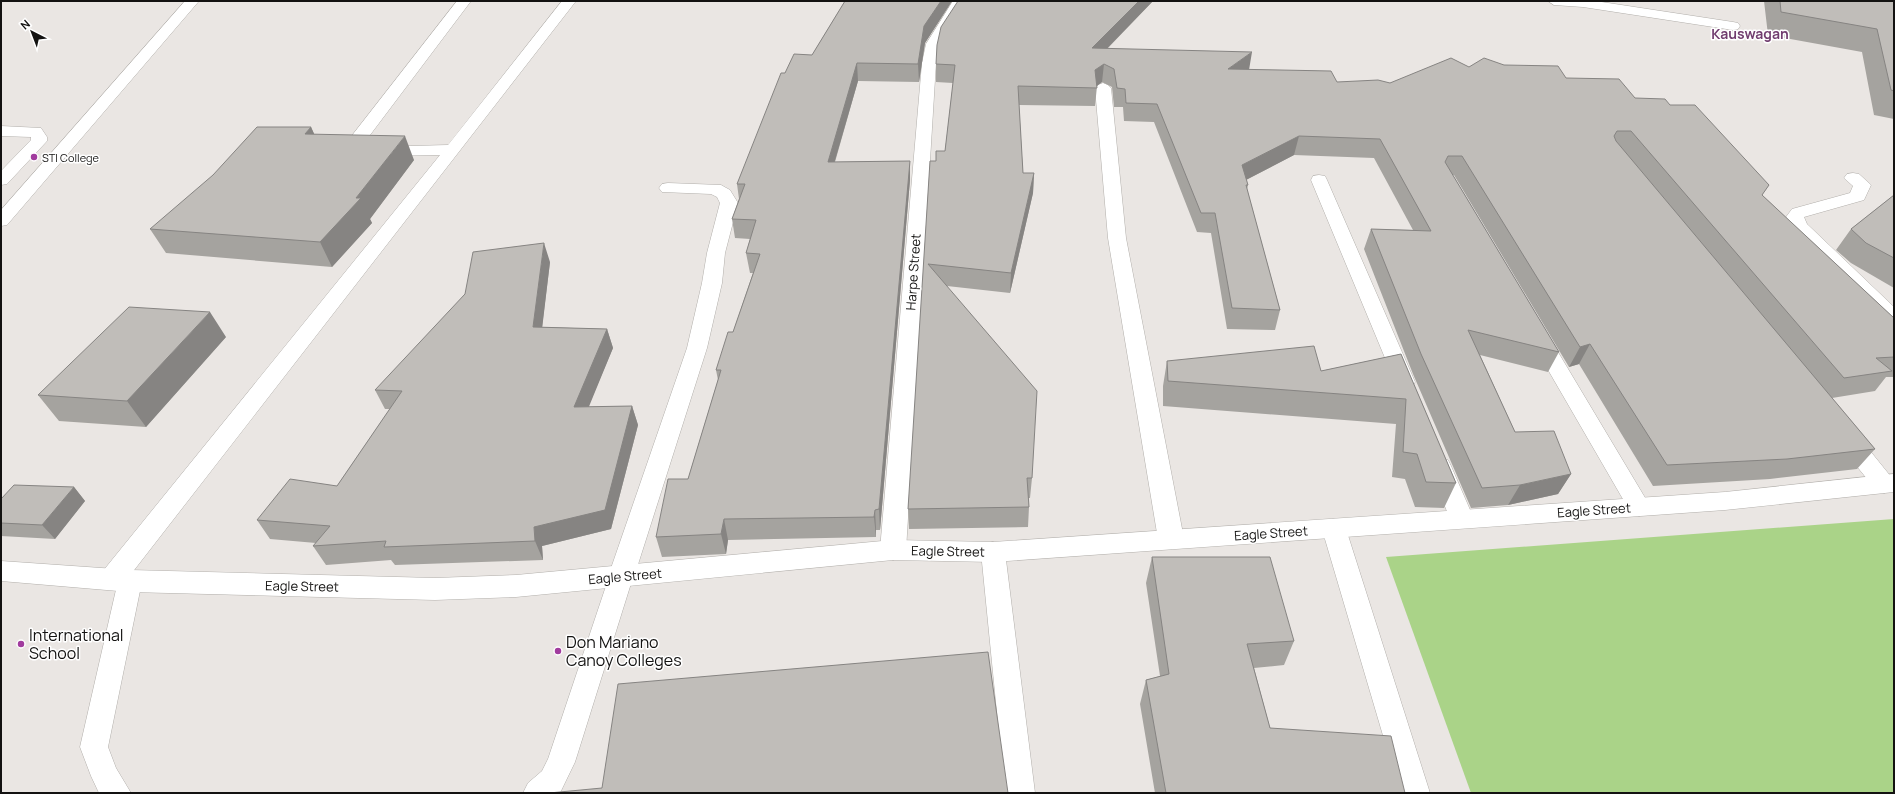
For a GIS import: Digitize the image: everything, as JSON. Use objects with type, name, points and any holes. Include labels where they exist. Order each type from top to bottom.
[{"type":"street","points":[[1,221],[192,1]]},
{"type":"street","points":[[453,150],[349,151],[464,1]]},
{"type":"street","points":[[121,580],[569,1]]},
{"type":"street","name":"Harpe Street","points":[[893,550],[929,63],[933,44],[960,1]]},
{"type":"street","points":[[1103,88],[1117,238],[1171,539]]},
{"type":"street","points":[[1853,178],[1862,185],[1858,196],[1798,213],[1794,217],[1799,226],[1894,319]]},
{"type":"street","points":[[621,577],[697,348],[712,283],[716,253],[729,203],[724,194],[715,189],[668,188]]},
{"type":"street","points":[[1834,423],[1889,484]]},
{"type":"street","name":"Eagle Street","points":[[1,571],[121,580],[435,589],[516,586],[893,550],[993,552],[1725,501],[1889,484]]},
{"type":"street","points":[[1334,529],[1416,793]]},
{"type":"lane","points":[[1554,1],[1583,3],[1733,26]]},
{"type":"lane","points":[[1583,3],[1603,1]]},
{"type":"lane","points":[[1,131],[36,131],[40,137],[39,141],[1,180]]},
{"type":"lane","points":[[1319,180],[1413,401]]},
{"type":"lane","points":[[1531,323],[1639,507]]},
{"type":"lane","points":[[1434,453],[1462,519]]},
{"type":"lane","points":[[993,552],[1020,793]]},
{"type":"lane","points":[[538,793],[552,781],[561,762],[621,577]]},
{"type":"lane","points":[[116,793],[105,776],[94,747],[121,580]]},
{"type":"green space","points":[[1894,519],[1894,793],[1471,793],[1386,557]]},
{"type":"building","points":[[845,1],[941,1],[924,26],[918,64],[857,63],[828,162],[910,161],[879,509],[875,510],[874,517],[724,519],[721,534],[656,537],[668,479],[688,479],[721,370],[716,370],[728,332],[733,332],[760,254],[746,253],[756,220],[732,219],[745,184],[737,184],[781,73],[785,73],[794,54],[812,55]]},
{"type":"building","points":[[958,1],[1139,1],[1092,48],[1252,52],[1228,69],[1331,71],[1337,82],[1378,80],[1390,83],[1451,58],[1469,67],[1484,58],[1504,65],[1558,66],[1566,78],[1619,79],[1635,98],[1665,99],[1670,105],[1695,105],[1769,185],[1762,195],[1894,318],[1894,357],[1876,358],[1892,371],[1844,378],[1631,131],[1617,131],[1614,136],[1616,141],[1875,449],[1787,459],[1667,465],[1590,344],[1580,347],[1462,156],[1448,156],[1445,162],[1559,352],[1468,330],[1515,432],[1554,431],[1571,474],[1520,485],[1482,488],[1421,354],[1371,229],[1431,231],[1380,139],[1299,136],[1242,165],[1248,185],[1246,185],[1280,310],[1232,308],[1215,213],[1201,213],[1157,104],[1126,103],[1125,89],[1117,88],[1114,69],[1104,64],[1095,70],[1097,88],[1018,86],[1023,173],[1034,173],[1011,273],[928,264],[1037,391],[1032,478],[1027,478],[1029,507],[908,509],[930,161],[936,161],[936,151],[945,151],[955,65],[936,64],[937,45],[941,27]]},
{"type":"building","points":[[1780,1],[1894,1],[1894,91],[1891,90],[1877,29],[1781,12]]},
{"type":"building","points":[[257,127],[311,127],[305,134],[405,136],[356,198],[361,198],[320,242],[150,229],[213,175]]},
{"type":"building","points":[[1894,195],[1894,258],[1866,243],[1851,229]]},
{"type":"building","points":[[544,243],[533,327],[607,329],[574,407],[632,406],[605,510],[534,527],[535,541],[384,547],[386,541],[313,546],[330,526],[257,520],[290,479],[337,486],[402,391],[375,390],[465,294],[473,252]]},
{"type":"building","points":[[129,307],[210,312],[127,401],[38,395]]},
{"type":"building","points":[[1314,346],[1321,371],[1401,354],[1456,483],[1426,482],[1417,454],[1403,452],[1406,399],[1168,381],[1167,361]]},
{"type":"building","points":[[14,485],[74,487],[42,525],[1,523],[1,499]]},
{"type":"building","points":[[1152,557],[1270,557],[1294,641],[1247,644],[1270,728],[1391,736],[1405,793],[1166,793],[1146,680],[1169,674]]},
{"type":"building","points":[[988,652],[1008,793],[549,793],[602,788],[618,684]]},
{"type":"place","name":"STI College","points":[[34,157]]},
{"type":"place","name":"International School","points":[[21,644]]},
{"type":"place","name":"Don Mariano Canoy Colleges","points":[[558,651]]},
{"type":"district","name":"Kauswagan","points":[[1750,33]]}]
